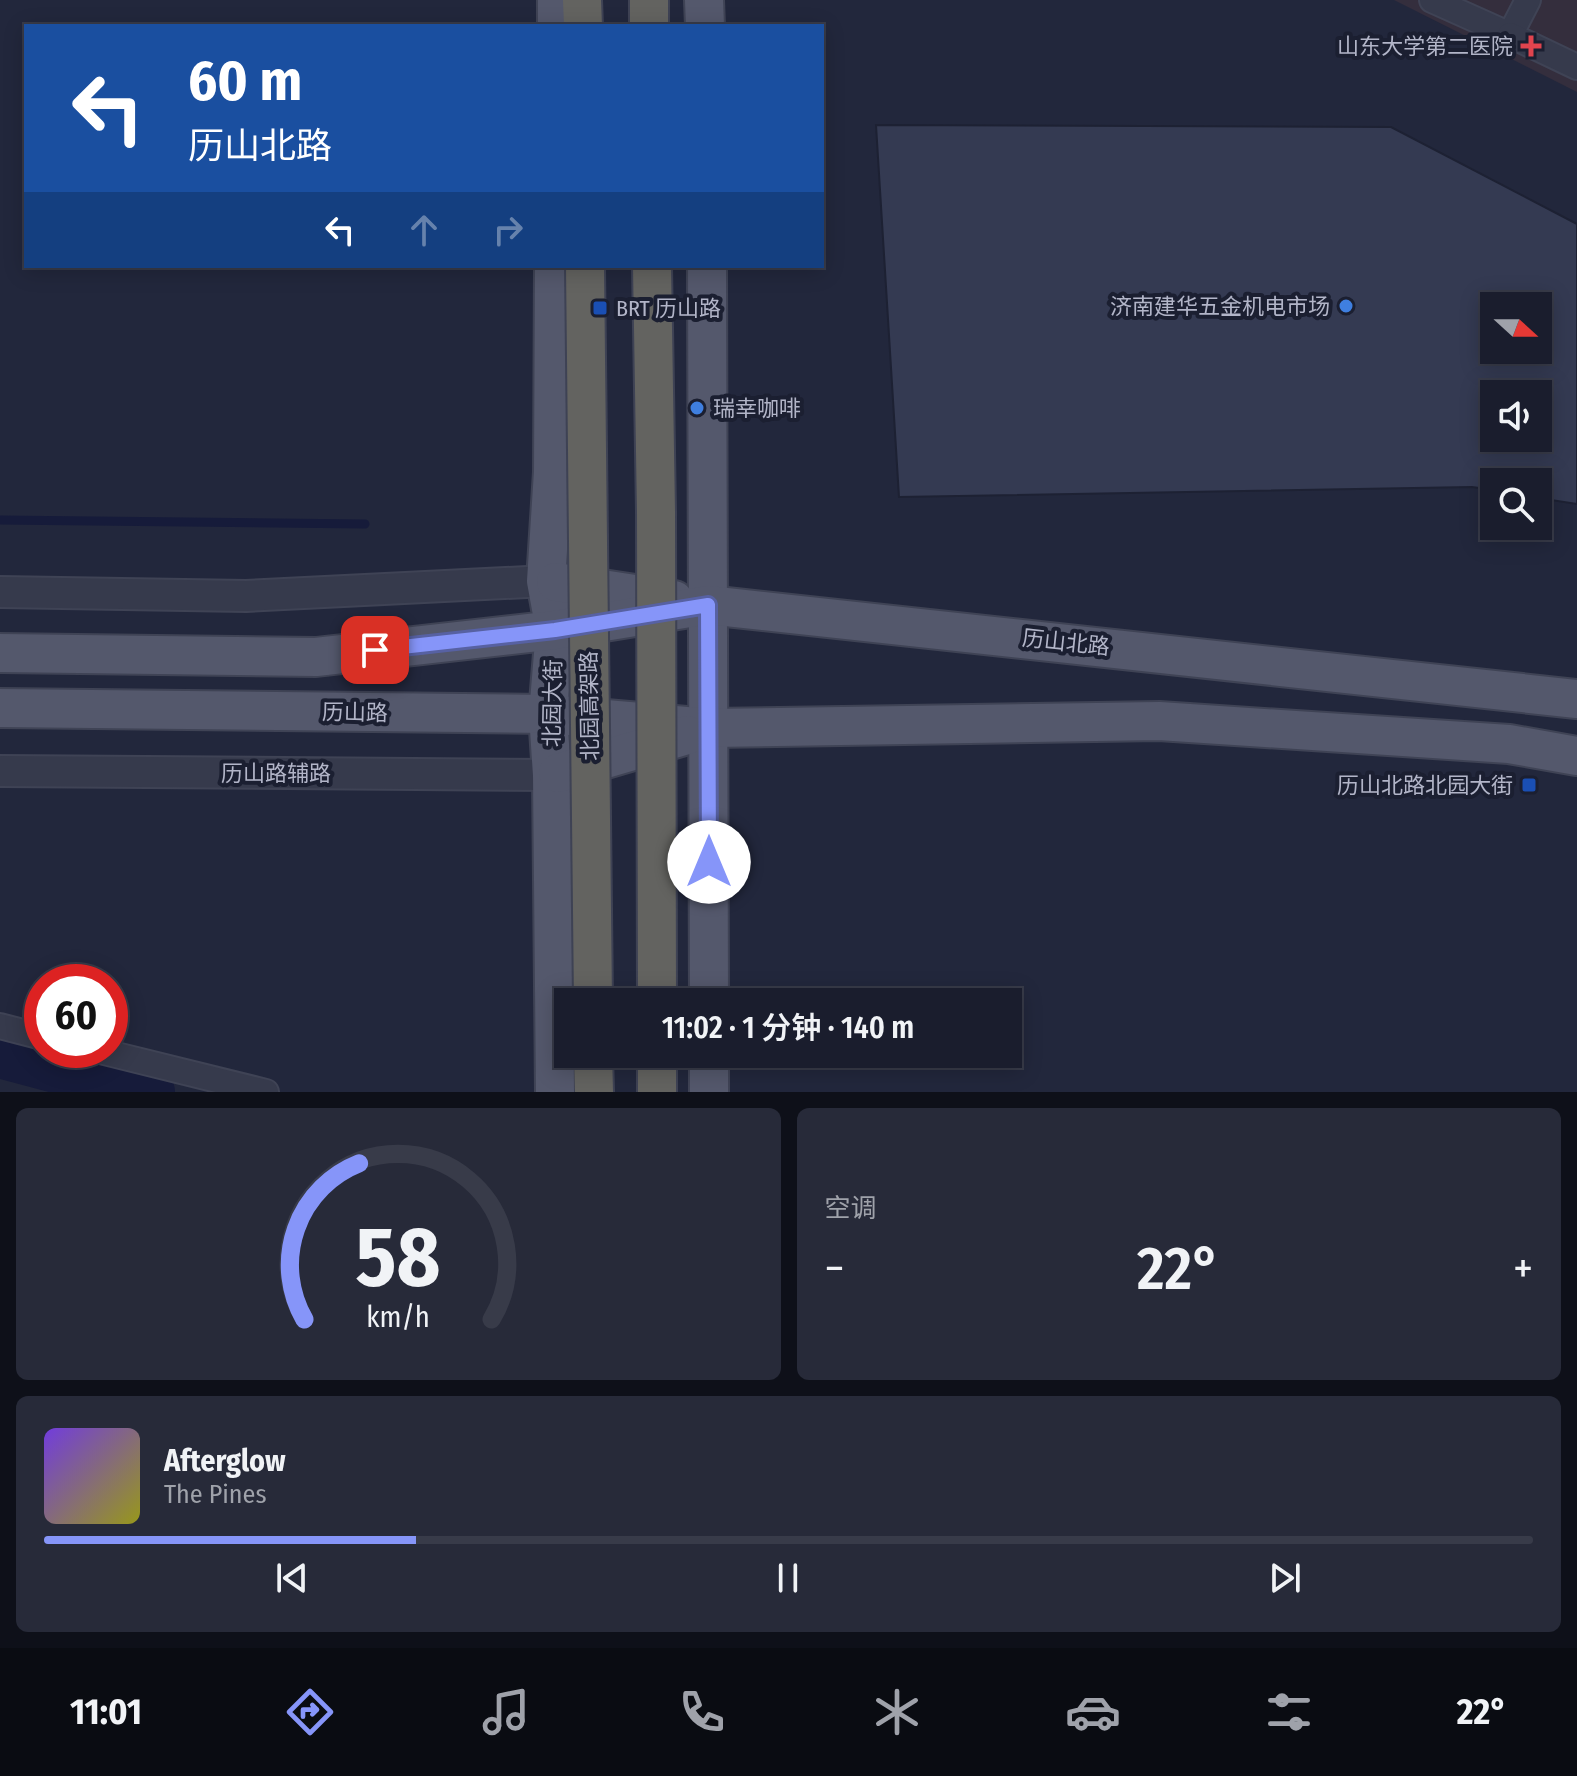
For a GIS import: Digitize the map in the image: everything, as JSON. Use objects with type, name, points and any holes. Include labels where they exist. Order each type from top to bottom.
[{"type":"highway","points":[[582,0],[583,24]]},
{"type":"highway","points":[[649,0],[649,24]]},
{"type":"highway","name":"北园高架路","points":[[585,268],[593,988]]},
{"type":"highway","points":[[652,268],[657,988]]},
{"type":"highway","points":[[593,1068],[594,1092]]},
{"type":"highway","points":[[657,1068],[657,1092]]},
{"type":"main road","points":[[557,0],[557,24]]},
{"type":"main road","points":[[704,0],[705,24]]},
{"type":"main road","name":"北园大街","points":[[554,268],[553,472],[546,581],[555,630],[548,714],[552,775],[555,1092]]},
{"type":"main road","points":[[707,268],[709,988]]},
{"type":"main road","points":[[546,581],[708,605]]},
{"type":"main road","name":"历山北路","points":[[555,630],[708,605],[1577,699]]},
{"type":"main road","points":[[0,653],[316,657],[555,630]]},
{"type":"main road","name":"历山路","points":[[0,708],[548,714],[709,728]]},
{"type":"main road","points":[[552,775],[709,728],[1159,721],[1509,744],[1577,756]]},
{"type":"main road","points":[[709,1068],[709,1092]]},
{"type":"street","points":[[1432,0],[1577,67]]},
{"type":"street","points":[[1510,35],[1528,0]]},
{"type":"street","points":[[0,592],[246,596],[546,581]]},
{"type":"street","name":"历山路辅路","points":[[0,771],[552,775]]},
{"type":"street","points":[[0,1026],[24,1032]]},
{"type":"street","points":[[128,1058],[266,1092]]},
{"type":"shaded area","name":"山东大学第二医院","points":[[1394,0],[1577,0],[1577,92]]},
{"type":"building","points":[[876,125],[1391,127],[1577,224],[1577,504],[1552,500],[1552,468],[1480,468],[1480,488],[899,497]]},
{"type":"waterway","points":[[0,520],[365,524]]},
{"type":"waterway","points":[[0,1052],[149,1092]]},
{"type":"place","name":"山东大学第二医院","points":[[1531,46]]},
{"type":"place","name":"济南建华五金机电市场","points":[[1346,306]]},
{"type":"place","name":"BRT 历山路","points":[[600,308]]},
{"type":"place","name":"瑞幸咖啡","points":[[697,408]]},
{"type":"place","name":"历山北路北园大街","points":[[1529,785]]},
{"type":"route","points":[[375,650],[555,630],[708,605],[709,862]]}]
